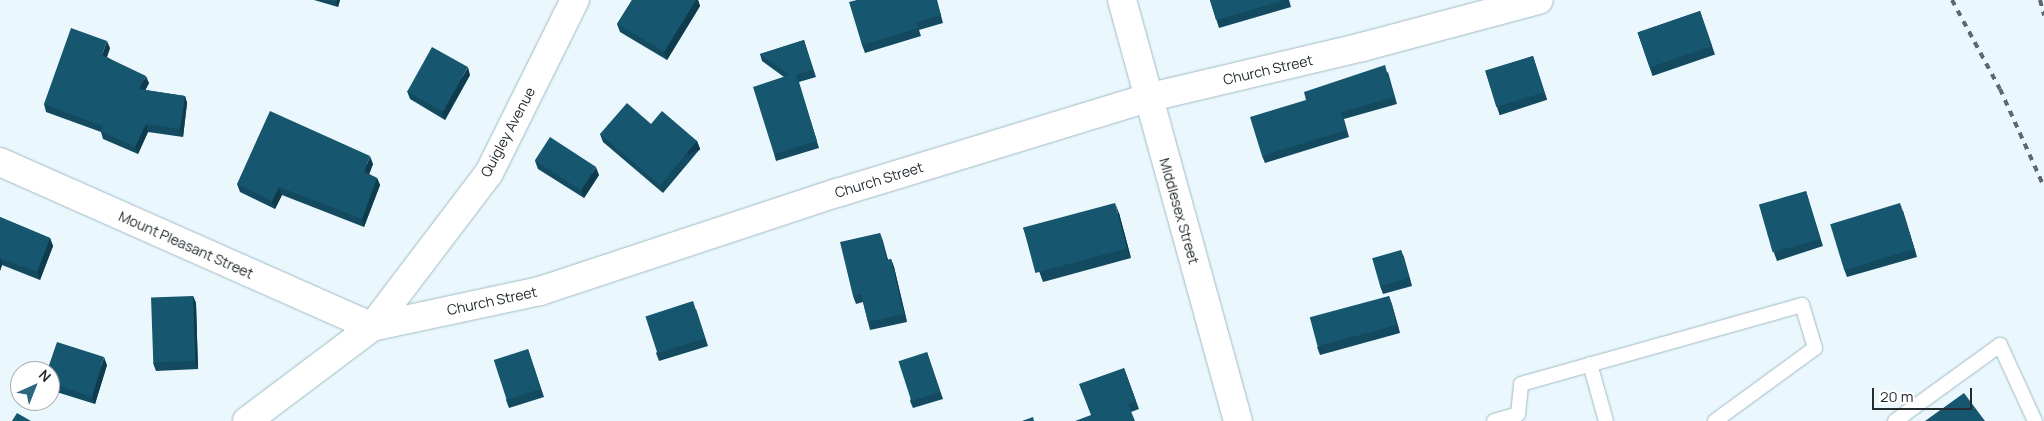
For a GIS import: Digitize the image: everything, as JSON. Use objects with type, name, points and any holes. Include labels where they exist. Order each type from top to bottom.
[{"type":"street","name":"Quigley Avenue","points":[[372,327],[489,173],[575,0]]},
{"type":"street","name":"Middlesex Street","points":[[1122,0],[1147,98],[1238,421]]},
{"type":"street","name":"Church Street","points":[[247,421],[372,327],[540,291],[837,193],[1147,98],[1362,47],[1539,0]]},
{"type":"street","name":"Mount Pleasant Street","points":[[0,162],[372,327]]},
{"type":"lane","points":[[1494,421],[1518,414],[1521,384],[1802,305],[1815,348],[1715,421]]},
{"type":"lane","points":[[1895,421],[2000,345],[2035,421]]},
{"type":"lane","points":[[1590,364],[1606,421]]},
{"type":"building","points":[[632,0],[696,0],[664,52],[617,24]]},
{"type":"building","points":[[857,0],[936,0],[941,15],[916,22],[918,28],[862,45],[849,2]]},
{"type":"building","points":[[1210,0],[1285,0],[1216,20]]},
{"type":"building","points":[[1700,11],[1712,46],[1650,67],[1638,32]]},
{"type":"building","points":[[71,28],[107,41],[102,55],[146,76],[139,89],[185,96],[180,129],[146,124],[135,147],[101,131],[103,126],[44,104]]},
{"type":"building","points":[[804,40],[813,70],[796,75],[817,141],[774,154],[753,87],[789,75],[760,54]]},
{"type":"building","points":[[432,47],[468,67],[443,111],[407,92]]},
{"type":"building","points":[[1533,56],[1544,92],[1496,107],[1485,71]]},
{"type":"building","points":[[1385,65],[1394,97],[1341,112],[1346,130],[1262,156],[1250,117],[1306,100],[1304,92]]},
{"type":"building","points":[[627,103],[651,124],[662,111],[697,141],[660,185],[600,134]]},
{"type":"building","points":[[270,111],[370,156],[364,172],[377,178],[362,219],[279,187],[272,201],[237,184]]},
{"type":"building","points":[[550,137],[596,167],[581,190],[535,160]]},
{"type":"building","points":[[1806,191],[1820,239],[1773,253],[1759,205]]},
{"type":"building","points":[[1115,203],[1127,248],[1035,273],[1023,228]]},
{"type":"building","points":[[1900,203],[1914,249],[1844,270],[1830,224]]},
{"type":"building","points":[[0,217],[50,238],[37,272],[0,258]]},
{"type":"building","points":[[880,233],[887,260],[891,259],[904,314],[868,322],[861,294],[853,296],[840,242]]},
{"type":"building","points":[[1401,250],[1409,278],[1380,286],[1372,258]]},
{"type":"building","points":[[193,296],[195,361],[153,362],[151,297]]},
{"type":"building","points":[[1389,296],[1397,325],[1318,346],[1310,317]]},
{"type":"building","points":[[693,301],[705,338],[657,354],[645,316]]},
{"type":"building","points":[[57,342],[104,357],[92,397],[60,386],[60,361],[50,361]]},
{"type":"building","points":[[528,349],[541,389],[507,400],[494,360]]},
{"type":"building","points":[[927,352],[940,392],[911,401],[898,361]]},
{"type":"building","points":[[1124,368],[1136,401],[1128,404],[1135,421],[1075,421],[1091,415],[1079,384]]},
{"type":"building","points":[[1964,393],[1985,421],[1925,421]]},
{"type":"building","points":[[17,413],[31,421],[12,421]]},
{"type":"building","points":[[1033,417],[1034,421],[1022,421]]},
{"type":"railway","points":[[1952,0],[2000,89],[2044,187]]},
{"type":"railway","points":[[2040,0],[2044,15]]}]
